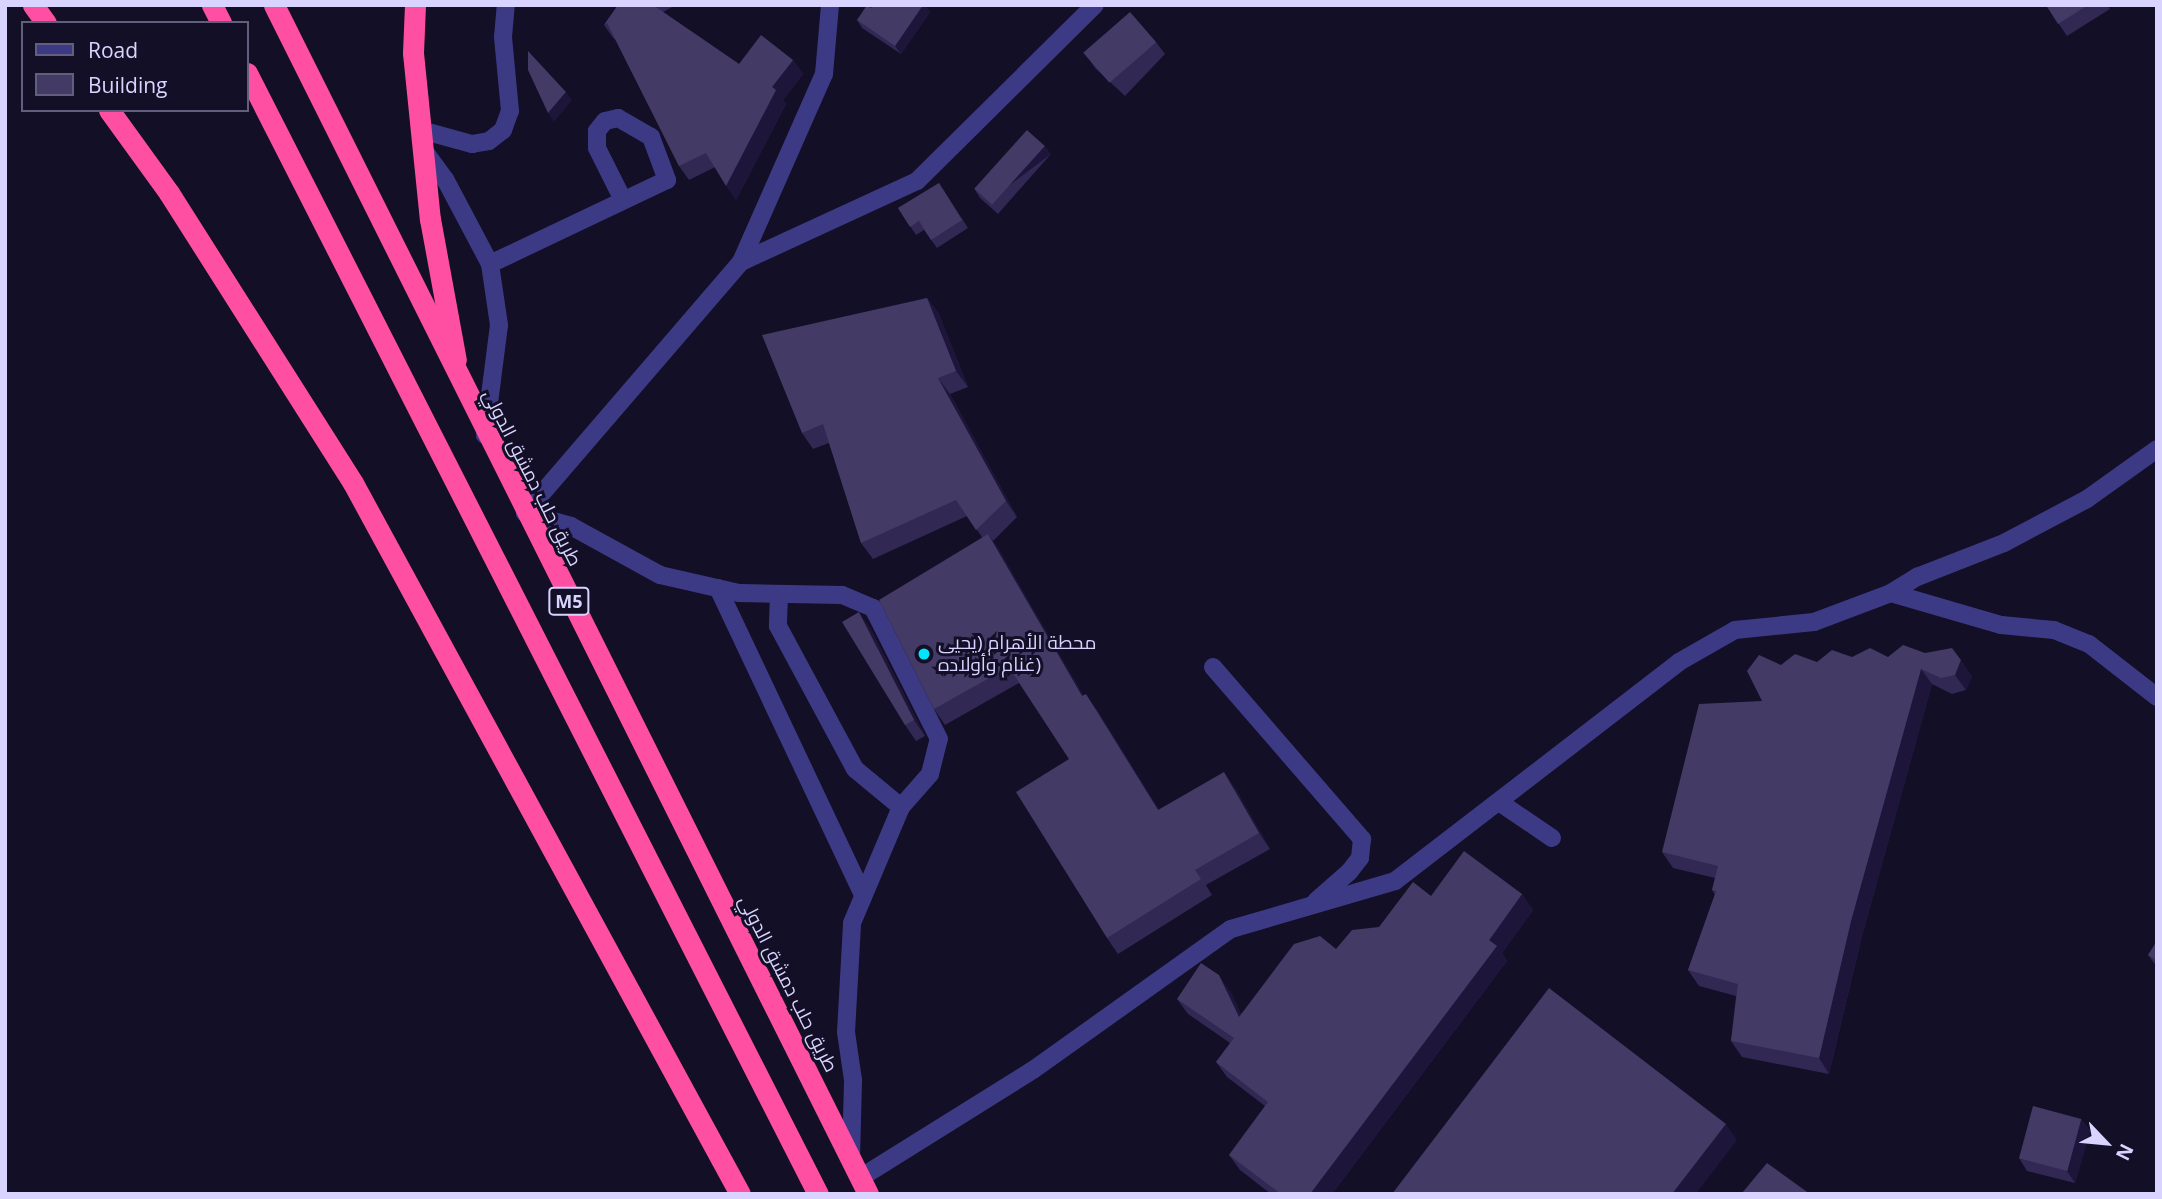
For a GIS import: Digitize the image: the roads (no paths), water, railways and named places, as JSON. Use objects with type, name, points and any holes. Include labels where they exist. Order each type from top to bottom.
[{"type":"highway","points":[[33,5],[45,21]]},
{"type":"highway","points":[[212,5],[220,21]]},
{"type":"highway","name":"طريق حلب دمشق الدولي","points":[[274,5],[460,386],[860,1177]]},
{"type":"highway","points":[[415,5],[414,53],[430,219],[460,386]]},
{"type":"highway","name":"M5","points":[[248,75],[818,1194]]},
{"type":"highway","points":[[110,112],[169,193],[353,483],[740,1194]]},
{"type":"street","points":[[422,140],[472,144],[489,141],[503,130],[510,111],[503,37],[506,5]]},
{"type":"street","points":[[830,5],[824,74],[741,262],[524,513],[571,526],[660,575],[718,588],[779,594],[842,595],[873,608],[939,739],[930,774],[901,807],[852,923],[846,1032],[853,1080],[860,1177],[1033,1070],[1231,929],[1395,881],[1679,662],[1735,629],[1814,622],[1891,593],[1917,577],[2004,542],[2087,499],[2157,449]]},
{"type":"street","points":[[741,262],[917,181],[1095,5]]},
{"type":"street","points":[[490,264],[667,180],[651,137],[618,118],[605,121],[597,131],[597,148],[623,200]]},
{"type":"street","points":[[422,140],[446,179],[490,264],[499,325],[485,435]]},
{"type":"street","points":[[718,588],[863,895]]},
{"type":"street","points":[[1891,593],[2001,625],[2066,635],[2090,644],[2157,697]]},
{"type":"street","points":[[779,594],[778,626],[855,769],[901,807]]},
{"type":"street","points":[[1213,667],[1362,839],[1360,858],[1349,872],[1311,906]]},
{"type":"street","points":[[1499,802],[1552,838]]},
{"type":"place","name":"محطة الأهرام (يحيى غنام وأولاده)","points":[[924,654]]}]
